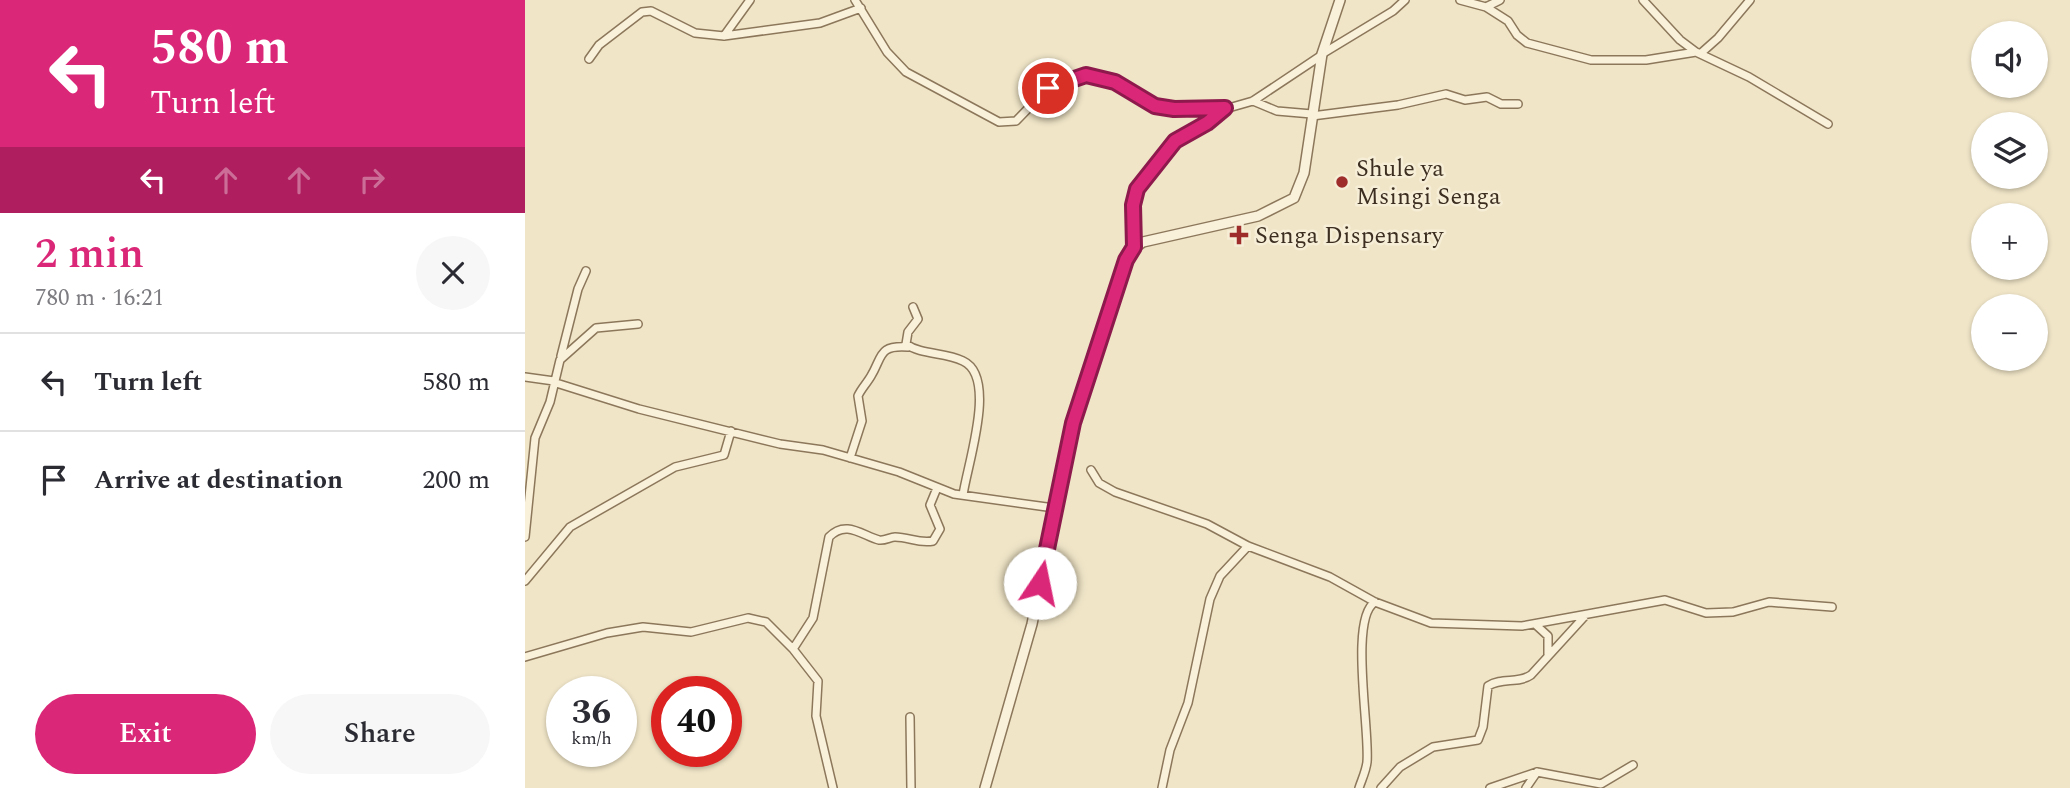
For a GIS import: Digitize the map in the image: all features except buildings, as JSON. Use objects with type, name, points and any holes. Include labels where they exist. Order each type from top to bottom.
[{"type":"street","points":[[724,36],[750,0]]},
{"type":"street","points":[[855,0],[887,52],[906,72],[995,121],[1016,121],[1048,88],[1086,75],[1115,82],[1155,106],[1174,109],[1225,108],[1253,101],[1393,11],[1405,0]]},
{"type":"street","points":[[985,788],[1032,624],[1054,508],[1081,396],[1126,260],[1134,247],[1143,242],[1258,216],[1294,198],[1303,180],[1322,55],[1340,0]]},
{"type":"street","points":[[1460,0],[1486,7],[1508,21],[1517,35],[1527,43],[1591,60],[1646,60],[1698,53],[1718,38],[1749,0]]},
{"type":"street","points":[[1486,7],[1500,0]]},
{"type":"street","points":[[1643,0],[1680,40],[1698,53],[1749,78],[1828,124]]},
{"type":"street","points":[[651,10],[655,1]]},
{"type":"street","points":[[589,59],[599,45],[618,28],[636,14],[651,10],[695,33],[724,36],[820,23],[861,8]]},
{"type":"street","points":[[1253,101],[1277,111],[1312,115],[1398,105],[1446,94],[1465,100],[1487,97],[1501,104],[1518,104]]},
{"type":"street","points":[[1134,247],[1133,205],[1137,189],[1175,141],[1207,123],[1225,108]]},
{"type":"street","points":[[525,537],[535,438],[550,402],[578,289],[586,271]]},
{"type":"street","points":[[909,347],[906,337],[918,319],[913,307]]},
{"type":"street","points":[[560,360],[596,328],[638,324]]},
{"type":"street","points":[[850,458],[862,421],[858,396],[873,373],[878,357],[889,348],[909,347],[961,359],[973,367],[978,378],[978,420],[963,495]]},
{"type":"street","points":[[525,377],[554,382],[639,409],[850,458],[963,495],[1054,508]]},
{"type":"street","points":[[525,582],[570,527],[675,467],[725,455],[731,431]]},
{"type":"street","points":[[1091,470],[1099,483],[1115,492],[1207,524],[1248,547],[1331,577],[1375,602],[1431,623],[1536,625],[1665,600],[1706,613],[1733,612],[1769,602],[1832,607]]},
{"type":"street","points":[[793,649],[813,618],[829,537],[833,532],[855,530],[878,540],[899,537],[923,543],[933,541],[940,529],[930,505],[937,488]]},
{"type":"street","points":[[1163,788],[1170,750],[1188,703],[1210,599],[1220,576],[1248,547]]},
{"type":"street","points":[[1359,788],[1367,757],[1361,632],[1365,611],[1375,602]]},
{"type":"street","points":[[1381,788],[1400,767],[1433,747],[1478,740],[1483,727],[1488,686],[1502,680],[1524,679],[1584,616]]},
{"type":"street","points":[[525,657],[607,633],[643,628],[691,632],[748,618],[766,622],[817,678],[816,716],[833,788]]},
{"type":"street","points":[[1536,625],[1562,642]]},
{"type":"street","points":[[1544,631],[1549,640],[1548,654]]},
{"type":"street","points":[[910,717],[911,788]]},
{"type":"street","points":[[1490,788],[1537,772],[1601,784],[1633,765]]},
{"type":"street","points":[[1526,788],[1537,772]]},
{"type":"place","name":"Shule ya Msingi Senga","points":[[1342,182]]},
{"type":"place","name":"Senga Dispensary","points":[[1239,235]]},
{"type":"route","points":[[1040,583],[1073,423],[1098,354],[1126,260],[1134,247],[1133,205],[1137,189],[1175,141],[1218,117],[1225,108],[1174,109],[1155,106],[1140,100],[1122,85],[1097,76],[1077,76],[1048,88]]}]
